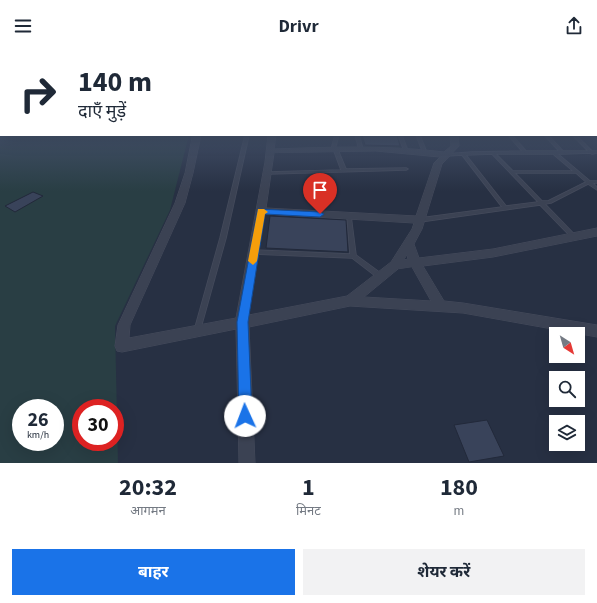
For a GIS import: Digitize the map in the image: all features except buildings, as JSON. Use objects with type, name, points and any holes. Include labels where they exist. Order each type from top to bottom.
[{"type":"street","points":[[193,152],[180,204],[124,325],[122,346],[350,301],[463,308],[597,331]]},
{"type":"street","points":[[247,463],[242,322],[271,152]]},
{"type":"street","points":[[417,152],[445,155]]},
{"type":"street","points":[[350,301],[395,265],[417,229],[438,163],[448,152]]},
{"type":"street","points":[[261,211],[420,220]]},
{"type":"street","points":[[395,265],[493,253],[597,232]]},
{"type":"street","points":[[408,243],[415,262],[440,306]]},
{"type":"lane","points":[[197,331],[223,238],[243,152]]},
{"type":"lane","points":[[335,152],[344,171]]},
{"type":"lane","points":[[445,155],[596,152]]},
{"type":"lane","points":[[493,153],[574,236]]},
{"type":"lane","points":[[555,153],[597,189]]},
{"type":"lane","points":[[463,154],[505,208]]},
{"type":"lane","points":[[268,173],[406,169]]},
{"type":"lane","points":[[512,172],[577,172]]},
{"type":"lane","points":[[420,220],[549,202],[589,182],[597,182]]},
{"type":"lane","points":[[349,216],[353,256]]},
{"type":"lane","points":[[254,252],[353,256],[380,276]]},
{"type":"green space","points":[[0,152],[185,152],[170,210],[115,326],[117,399],[72,399],[72,451],[118,451],[118,463],[0,463]]},
{"type":"slow traffic","points":[[253,261],[261,211],[264,212]]},
{"type":"route","points":[[245,416],[242,322],[261,211],[320,214]]}]
